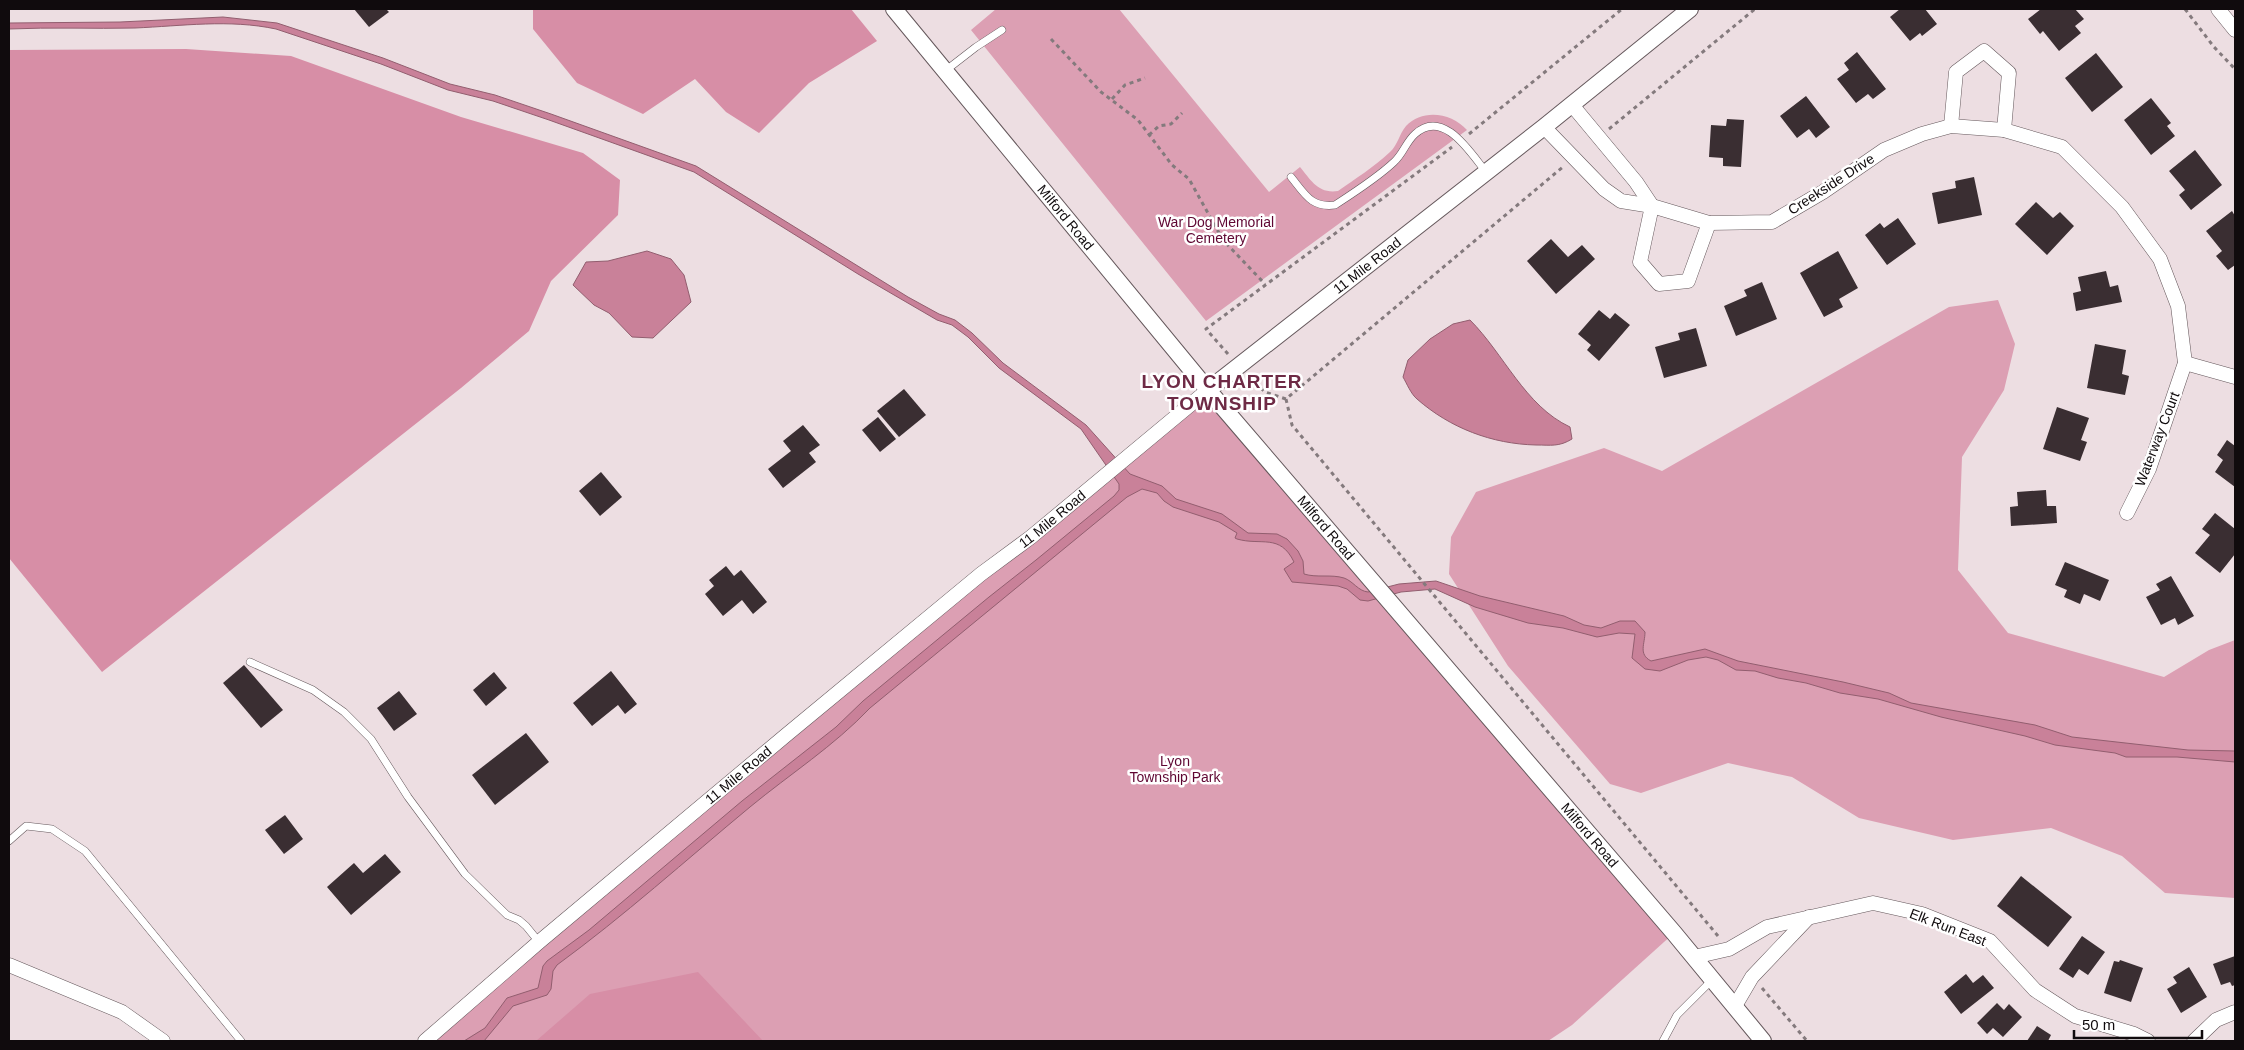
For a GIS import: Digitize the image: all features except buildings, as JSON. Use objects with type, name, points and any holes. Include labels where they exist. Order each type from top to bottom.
[{"type":"street","name":"Milford Road","points":[[894,9],[1208,390],[1713,979],[1763,1041]]},
{"type":"street","name":"11 Mile Road","points":[[425,1041],[538,942],[930,616],[1031,537],[1208,390],[1572,105],[1690,9]]},
{"type":"street","points":[[2218,9],[2235,30]]},
{"type":"street","points":[[1951,126],[1956,72],[1984,51],[2009,73],[2004,130]]},
{"type":"street","points":[[1572,105],[1636,182],[1652,206],[1640,262],[1659,284],[1688,280],[1709,223]]},
{"type":"street","name":"Creekside Drive","points":[[1544,127],[1604,189],[1621,201],[1652,206],[1709,223],[1772,222],[1823,192],[1884,150],[1922,134],[1951,126],[2004,130],[2062,147],[2122,206],[2160,259],[2178,306],[2185,363]]},
{"type":"street","points":[[2185,363],[2235,377]]},
{"type":"street","name":"Waterway Court","points":[[2127,513],[2149,468],[2185,363]]},
{"type":"street","name":"Elk Run East","points":[[1694,957],[1729,949],[1767,927],[1873,903],[1922,914],[1990,941],[2035,990],[2075,1016],[2134,1034],[2148,1041]]},
{"type":"street","points":[[1735,1006],[1752,976],[1809,917]]},
{"type":"street","points":[[9,965],[122,1012],[163,1041]]},
{"type":"street","points":[[2194,1041],[2216,1020],[2235,1012]]},
{"type":"lane","points":[[945,71],[976,46],[1002,30]]},
{"type":"lane","points":[[1291,177],[1309,200],[1325,206],[1335,205],[1395,162],[1415,133],[1425,127],[1435,126],[1454,133],[1486,172]]},
{"type":"lane","points":[[250,662],[313,690],[344,712],[371,739],[408,797],[465,874],[507,915],[519,920],[526,926],[538,942]]},
{"type":"lane","points":[[9,841],[26,826],[52,829],[85,851],[242,1041]]},
{"type":"lane","points":[[1663,1041],[1676,1015],[1713,979]]},
{"type":"path","points":[[2185,9],[2214,47],[2235,69]]},
{"type":"path","points":[[1051,38],[1101,92],[1138,120],[1172,165],[1189,179],[1223,240],[1264,284]]},
{"type":"path","points":[[1112,99],[1125,85],[1145,78]]},
{"type":"path","points":[[1149,135],[1160,126],[1171,124],[1182,113]]},
{"type":"path","points":[[1286,399],[1292,425],[1729,949]]},
{"type":"path","points":[[1752,976],[1807,1041]]},
{"type":"green space","name":"War Dog Memorial Cemetery","points":[[996,9],[1119,9],[1269,192],[1300,167],[1320,188],[1338,191],[1390,152],[1406,126],[1413,120],[1421,117],[1437,115],[1446,117],[1461,124],[1467,130],[1206,321],[971,30]]},
{"type":"green space","points":[[1998,300],[2015,344],[2004,390],[1962,457],[1958,570],[2008,633],[2164,677],[2209,650],[2235,640],[2235,898],[2165,893],[2122,856],[2051,828],[1953,840],[1859,818],[1792,777],[1728,763],[1641,793],[1610,784],[1508,666],[1449,574],[1451,537],[1476,492],[1604,448],[1662,471],[1949,307]]},
{"type":"green space","name":"Lyon Township Park","points":[[1208,390],[1674,933],[1572,1025],[1548,1041],[428,1041]]},
{"type":"shaded area","points":[[533,9],[851,9],[877,41],[809,83],[759,133],[726,112],[695,79],[643,114],[577,83],[533,29]]},
{"type":"shaded area","points":[[223,17],[277,23],[383,58],[450,84],[495,95],[551,114],[696,166],[908,297],[939,314],[955,320],[972,333],[1003,363],[1086,425],[1130,474],[1162,486],[1176,499],[1222,514],[1248,533],[1277,534],[1287,539],[1298,551],[1303,561],[1304,574],[1344,578],[1361,590],[1368,592],[1399,584],[1436,581],[1480,596],[1564,616],[1584,625],[1601,628],[1620,621],[1635,621],[1645,632],[1643,652],[1651,661],[1705,649],[1738,661],[1889,693],[1911,703],[2035,725],[2072,737],[2188,750],[2235,751],[2235,762],[2177,757],[2126,757],[2115,753],[2055,745],[2025,736],[1941,717],[1878,699],[1840,693],[1755,671],[1736,670],[1718,660],[1706,657],[1688,660],[1660,671],[1645,669],[1632,658],[1635,634],[1619,633],[1597,637],[1563,628],[1528,623],[1475,607],[1435,589],[1401,592],[1368,601],[1360,600],[1347,589],[1338,586],[1292,582],[1284,569],[1294,562],[1283,547],[1269,542],[1237,539],[1235,538],[1237,533],[1219,522],[1173,507],[1157,493],[1142,489],[1127,497],[870,708],[827,747],[750,807],[631,907],[557,965],[553,971],[551,989],[547,995],[513,1006],[484,1041],[464,1041],[485,1028],[507,998],[538,988],[543,966],[547,961],[589,930],[742,801],[836,727],[863,701],[1114,496],[1119,490],[1119,484],[1081,429],[999,368],[968,337],[952,325],[937,320],[858,274],[694,172],[549,120],[493,101],[448,90],[381,64],[276,29],[241,24],[223,24],[135,28],[9,29],[9,23],[120,22]]},
{"type":"shaded area","points":[[186,49],[291,56],[461,117],[583,153],[620,180],[618,215],[551,281],[529,331],[461,388],[102,672],[9,558],[9,50]]},
{"type":"shaded area","points":[[647,251],[671,259],[684,275],[691,302],[653,338],[632,337],[609,313],[594,305],[573,285],[586,262],[608,261]]},
{"type":"shaded area","points":[[1470,320],[1540,406],[1554,418],[1570,427],[1572,439],[1559,444],[1546,445],[1520,444],[1488,438],[1443,418],[1415,397],[1403,377],[1408,360],[1430,339],[1453,324]]},
{"type":"shaded area","points":[[698,972],[763,1041],[536,1041],[590,994]]},
{"type":"district","name":"LYON CHARTER TOWNSHIP","points":[[1222,392]]}]
